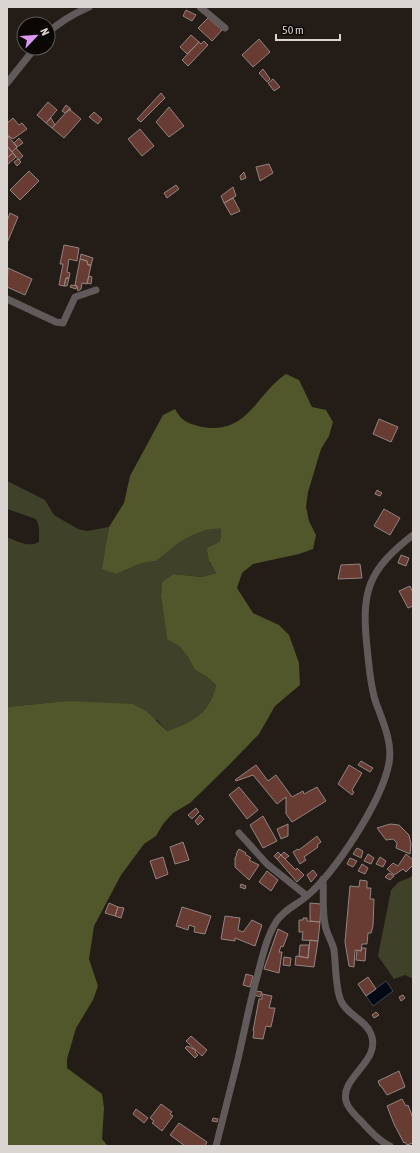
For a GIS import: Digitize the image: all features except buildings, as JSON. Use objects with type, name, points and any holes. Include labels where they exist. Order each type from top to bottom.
[{"type":"street","points":[[56,27],[68,17],[89,7]]},
{"type":"street","points":[[200,7],[225,28]]},
{"type":"street","points":[[7,83],[29,56]]},
{"type":"street","points":[[7,299],[56,322],[63,323],[75,297],[96,290]]},
{"type":"street","points":[[216,1146],[237,1063],[250,1003],[272,930],[282,914],[307,896],[323,879],[362,825],[389,763],[390,750],[388,739],[370,681],[364,622],[366,599],[374,576],[380,565],[398,546],[413,535]]},
{"type":"street","points":[[239,833],[267,864],[307,896]]},
{"type":"street","points":[[323,879],[324,924],[334,948],[340,1000],[349,1014],[371,1033],[373,1043],[371,1052],[363,1066],[347,1086],[345,1092],[346,1102],[372,1133],[390,1146]]},
{"type":"green space","points":[[286,374],[299,380],[312,407],[326,410],[333,422],[329,436],[321,449],[308,492],[306,507],[309,521],[316,535],[313,549],[299,554],[253,564],[242,573],[237,588],[253,613],[279,625],[289,635],[299,663],[300,685],[275,706],[259,734],[229,765],[190,803],[173,813],[163,824],[156,836],[144,844],[121,875],[94,926],[89,959],[98,986],[93,1000],[76,1028],[67,1059],[67,1068],[102,1094],[104,1108],[102,1139],[108,1146],[7,1146],[7,707],[67,701],[133,704],[146,711],[167,731],[192,720],[205,709],[213,695],[216,685],[206,676],[195,670],[188,657],[179,646],[167,639],[161,596],[162,582],[173,574],[202,577],[216,573],[209,561],[207,548],[220,542],[221,528],[206,530],[193,535],[180,542],[156,561],[142,563],[116,574],[102,569],[109,527],[124,503],[130,476],[163,415],[175,409],[183,419],[197,426],[218,428],[230,425],[241,419],[250,411],[266,392]]},
{"type":"green space","points":[[7,481],[45,500],[54,515],[78,529],[87,531],[109,527],[103,568],[116,574],[142,563],[156,561],[180,542],[193,535],[206,530],[221,527],[220,542],[209,562],[216,573],[202,577],[173,574],[162,582],[161,596],[167,638],[179,646],[188,657],[195,670],[206,676],[216,685],[209,703],[199,715],[185,724],[167,731],[157,720],[67,701],[7,707],[7,537],[27,544],[35,544],[39,542],[39,533],[36,519],[7,509]]},
{"type":"green space","points":[[413,876],[413,979],[405,975],[394,979],[378,956],[391,890],[399,882]]},
{"type":"shaded area","points":[[386,981],[393,991],[373,1006],[366,996]]}]
